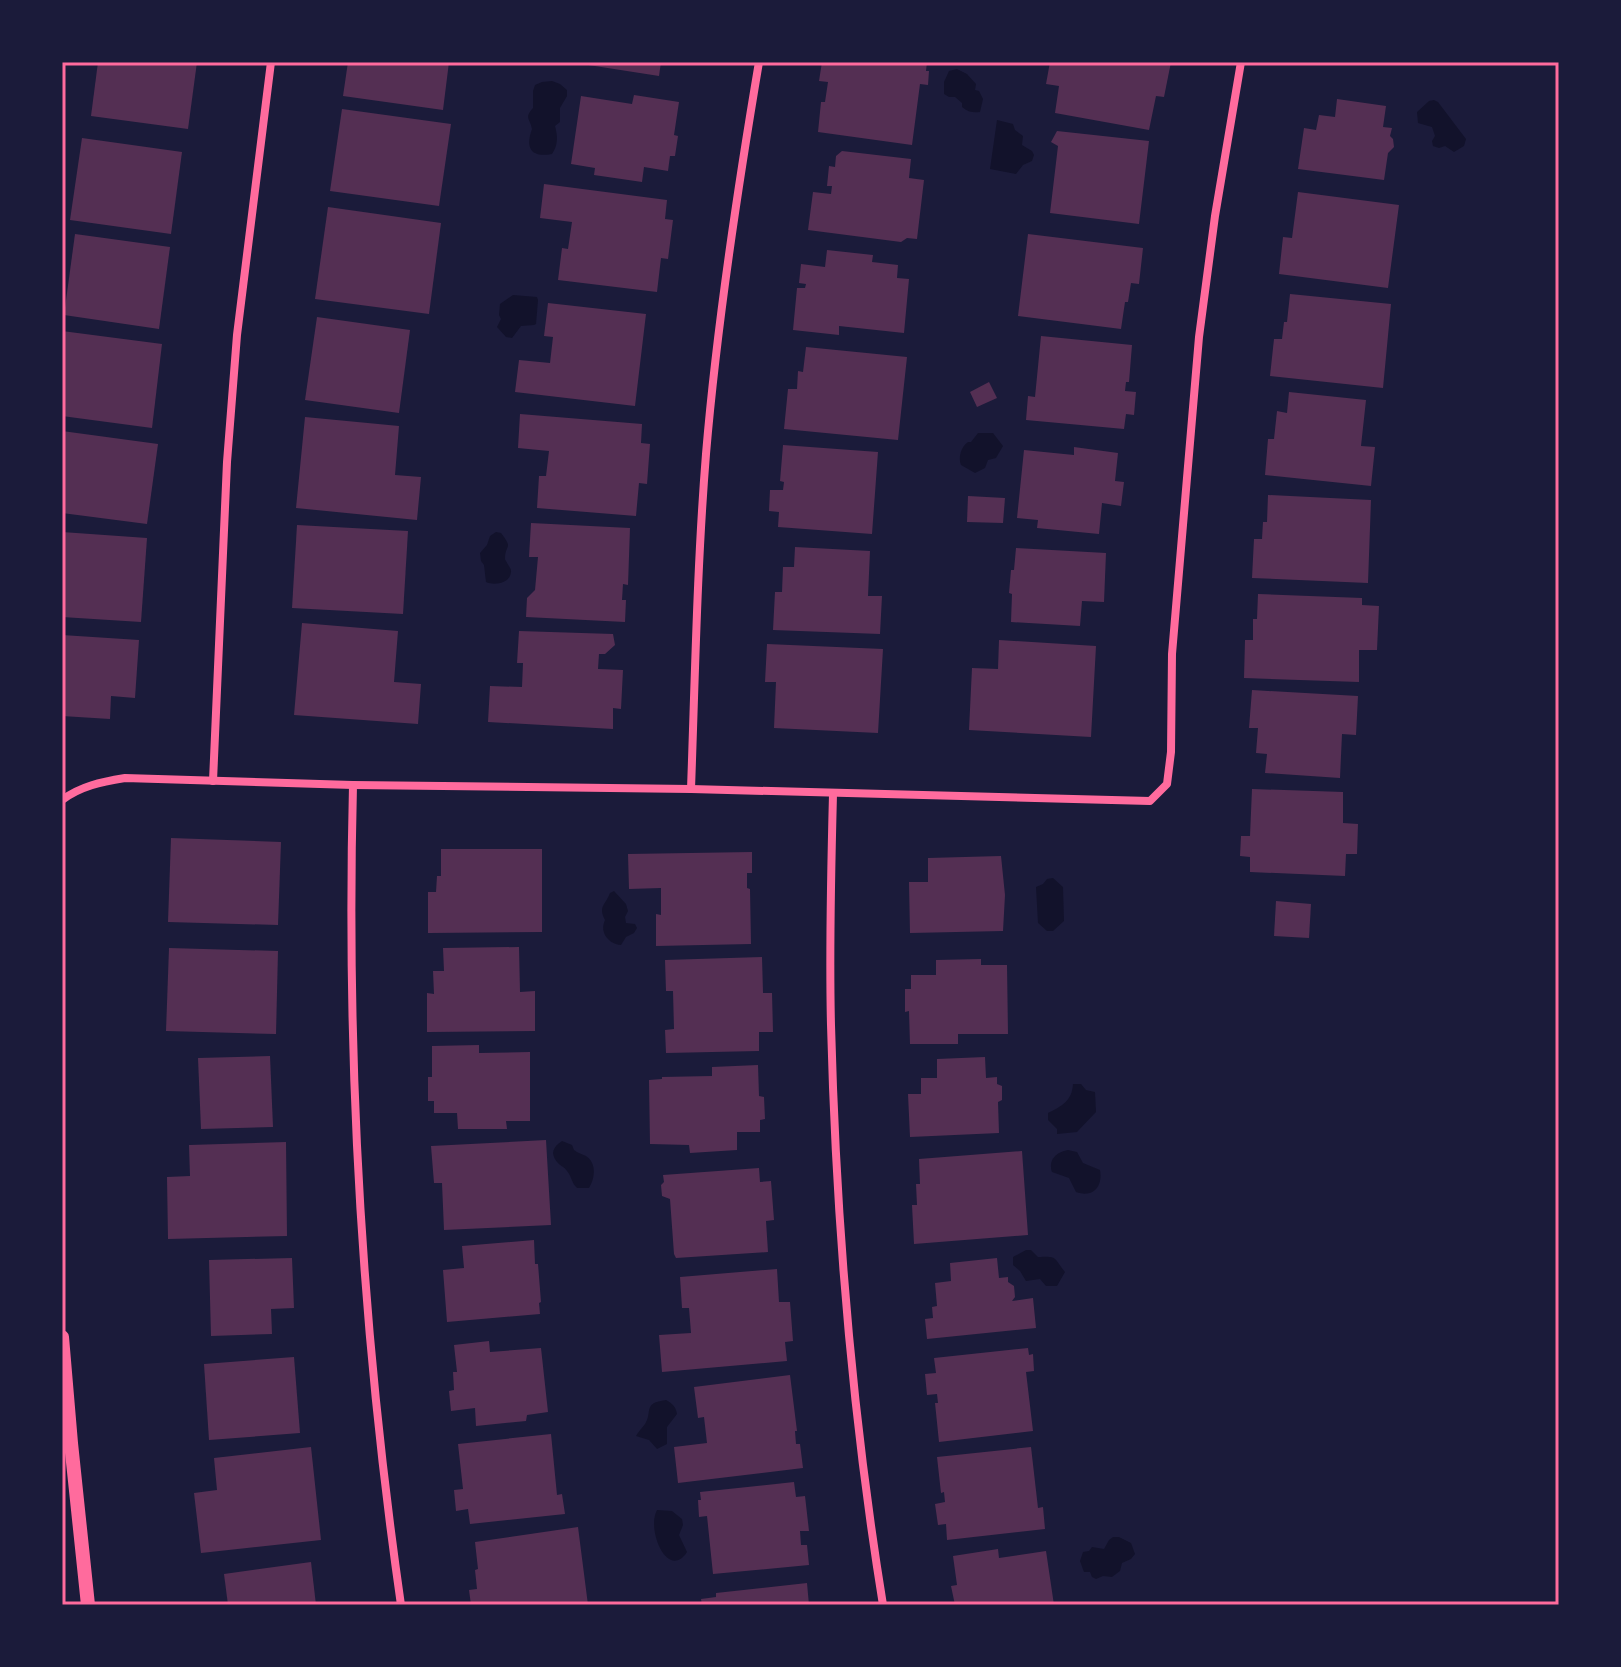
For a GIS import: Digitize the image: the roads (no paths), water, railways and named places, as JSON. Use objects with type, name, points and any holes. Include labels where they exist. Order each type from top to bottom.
[{"type":"street","points":[[213,781],[227,462],[239,320],[271,62]]},
{"type":"street","points":[[691,789],[706,454],[735,209],[759,62]]},
{"type":"street","points":[[62,800],[76,790],[125,778],[1150,801],[1167,784],[1171,752],[1172,654],[1199,337],[1215,216],[1241,62]]},
{"type":"street","points":[[353,785],[350,906],[357,1172],[381,1461],[401,1605]]},
{"type":"street","points":[[833,794],[831,1023],[840,1225],[863,1466],[883,1605]]},
{"type":"street","points":[[62,1337],[88,1605]]}]
